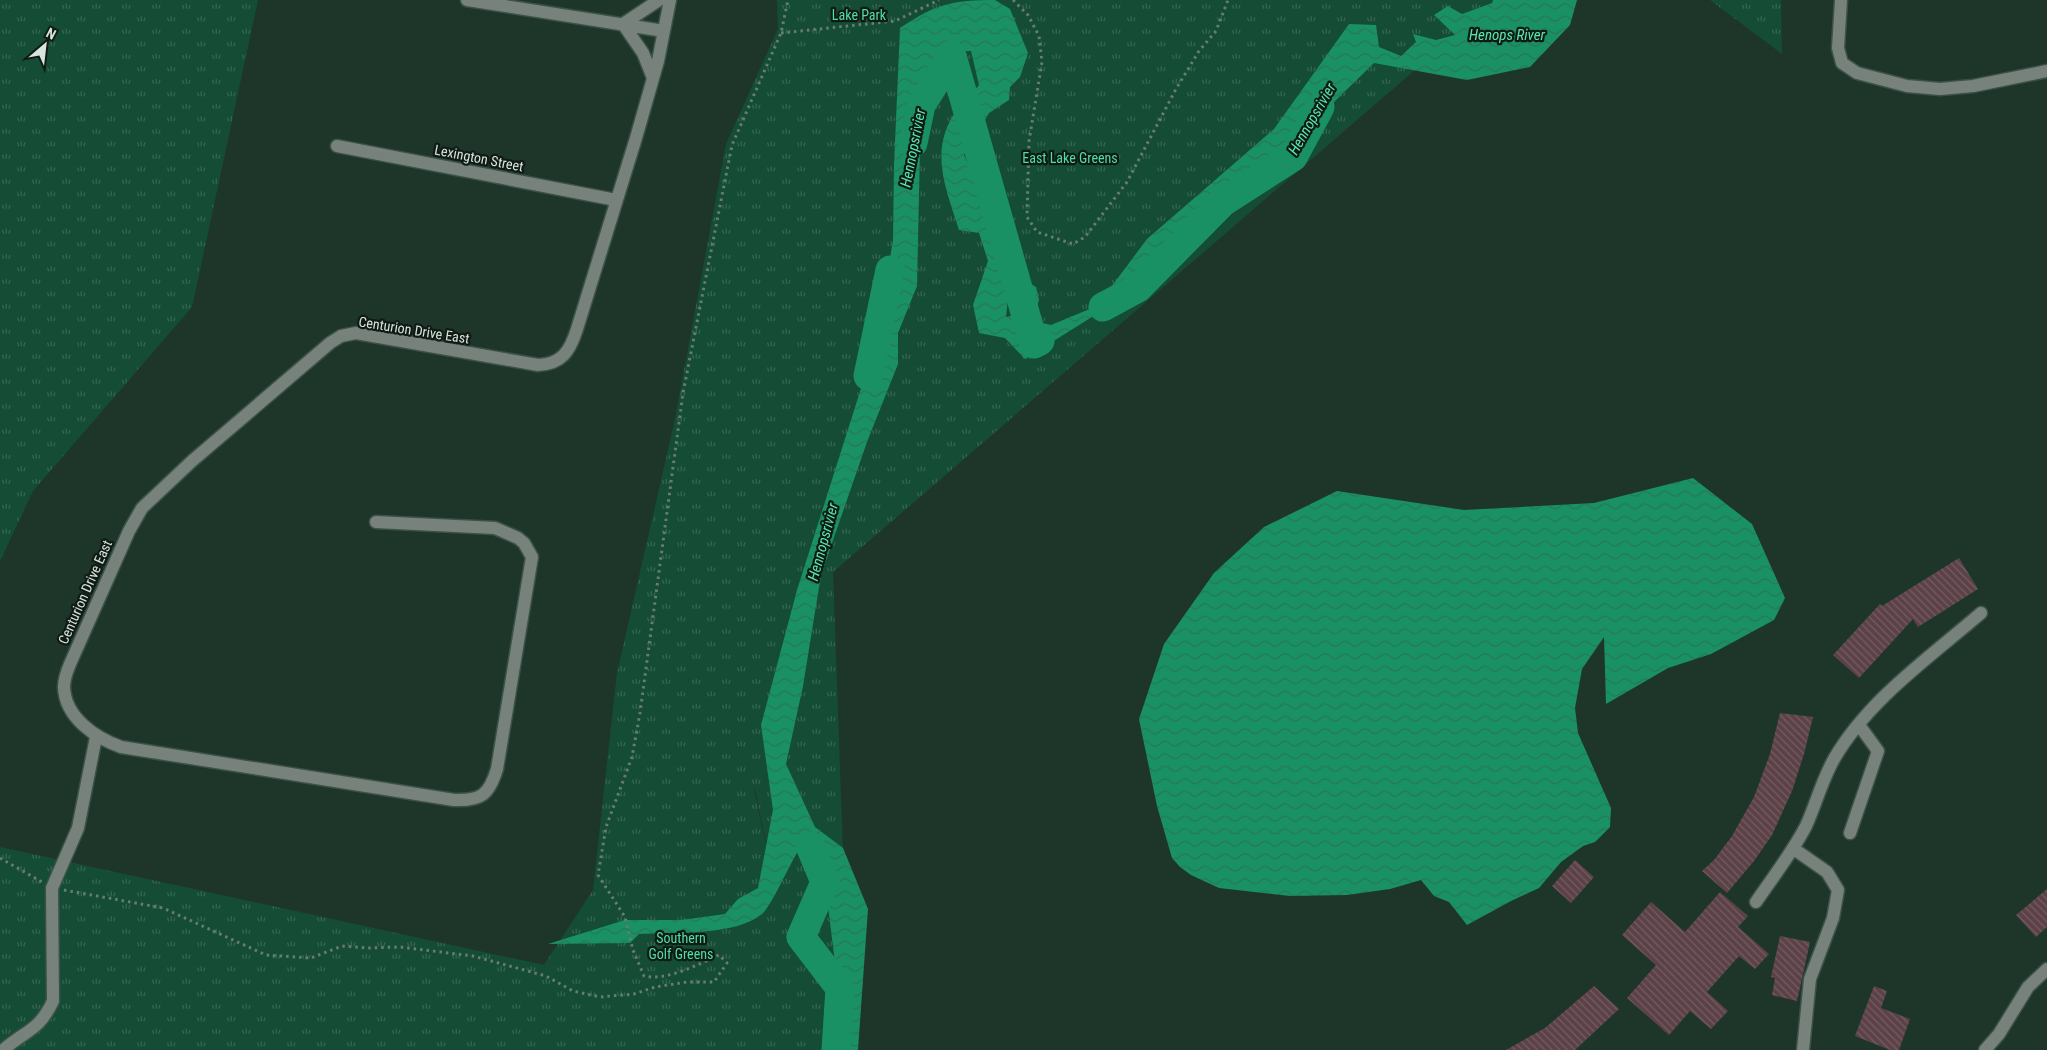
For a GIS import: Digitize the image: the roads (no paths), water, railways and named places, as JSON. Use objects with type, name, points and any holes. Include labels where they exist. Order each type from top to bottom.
[{"type":"street","points":[[467,0],[664,31]]},
{"type":"street","points":[[623,24],[659,0]]},
{"type":"street","name":"Centurion Drive East","points":[[376,522],[495,528],[518,538],[529,550],[532,557],[497,769],[492,783],[483,794],[469,801],[454,800],[121,747],[96,737],[87,730],[70,707],[64,687],[65,679],[129,531],[150,499],[319,351],[341,336],[356,333],[538,365],[550,365],[561,358],[573,340],[616,200],[652,78],[670,0]]},
{"type":"street","points":[[1841,0],[1838,48],[1842,63],[1858,74],[1907,86],[1940,89],[1973,86],[2047,71]]},
{"type":"street","points":[[623,24],[643,54],[652,78]]},
{"type":"street","name":"Lexington Street","points":[[337,146],[616,200]]},
{"type":"street","points":[[1756,902],[1794,849],[1834,760],[1859,725],[1890,691],[1981,613]]},
{"type":"street","points":[[1850,833],[1878,751],[1859,725]]},
{"type":"street","points":[[3,1050],[31,1032],[45,1017],[53,1001],[52,888],[78,828],[96,737]]},
{"type":"street","points":[[1794,849],[1827,872],[1838,890],[1834,918],[1810,979],[1803,1050]]},
{"type":"street","points":[[1985,1050],[1999,1034],[2028,987],[2047,969]]},
{"type":"water","name":"Henops River","points":[[995,0],[1010,9],[1028,53],[1020,77],[1010,87],[1009,100],[989,113],[964,155],[976,181],[1004,219],[1010,248],[1021,266],[1006,270],[1010,281],[1006,317],[1025,313],[1032,305],[1026,293],[1031,284],[1036,287],[1039,300],[1035,312],[1038,322],[1051,325],[1097,306],[1147,239],[1274,129],[1349,24],[1376,25],[1379,47],[1401,56],[1416,42],[1413,34],[1436,40],[1455,35],[1434,15],[1448,6],[1462,14],[1492,3],[1493,0],[1577,0],[1570,25],[1530,67],[1467,80],[1374,63],[1333,103],[1317,130],[1279,158],[1186,240],[1138,288],[1025,359],[1005,338],[979,333],[973,305],[988,261],[979,233],[959,230],[945,183],[941,153],[949,123],[960,105],[979,85],[971,51],[951,52],[921,105],[917,286],[898,333],[898,364],[867,442],[821,575],[803,686],[786,764],[815,827],[843,848],[868,909],[858,1050],[836,1050],[839,995],[825,882],[800,848],[766,910],[751,921],[737,926],[704,931],[639,934],[630,943],[548,944],[625,920],[681,920],[725,914],[738,899],[758,888],[773,810],[761,725],[797,590],[877,338],[893,240],[900,28],[924,13],[945,5],[967,1]]},
{"type":"water","points":[[1693,478],[1752,524],[1785,598],[1774,620],[1711,654],[1668,668],[1606,704],[1604,637],[1582,669],[1575,708],[1578,733],[1611,808],[1610,827],[1595,842],[1583,846],[1561,862],[1539,888],[1467,925],[1449,902],[1434,896],[1421,880],[1390,889],[1347,895],[1290,896],[1219,888],[1191,875],[1172,858],[1157,806],[1139,719],[1164,644],[1214,573],[1264,527],[1337,491],[1464,510],[1594,503]]},
{"type":"waterway","name":"Hennopsrivier","points":[[913,143],[921,105],[952,56],[1034,344],[1040,341]]},
{"type":"waterway","name":"Hennopsrivier","points":[[1103,307],[1138,288],[1223,202],[1293,157],[1320,107]]},
{"type":"waterway","name":"Hennopsrivier","points":[[868,376],[890,270]]},
{"type":"waterway","name":"Hennopsrivier","points":[[810,846],[825,882],[801,937],[840,988],[836,1050]]},
{"type":"park label","name":"Lake Park","points":[[859,15]]},
{"type":"park label","name":"East Lake Greens","points":[[1070,158]]},
{"type":"park label","name":"Southern Golf Greens","points":[[681,946]]}]
